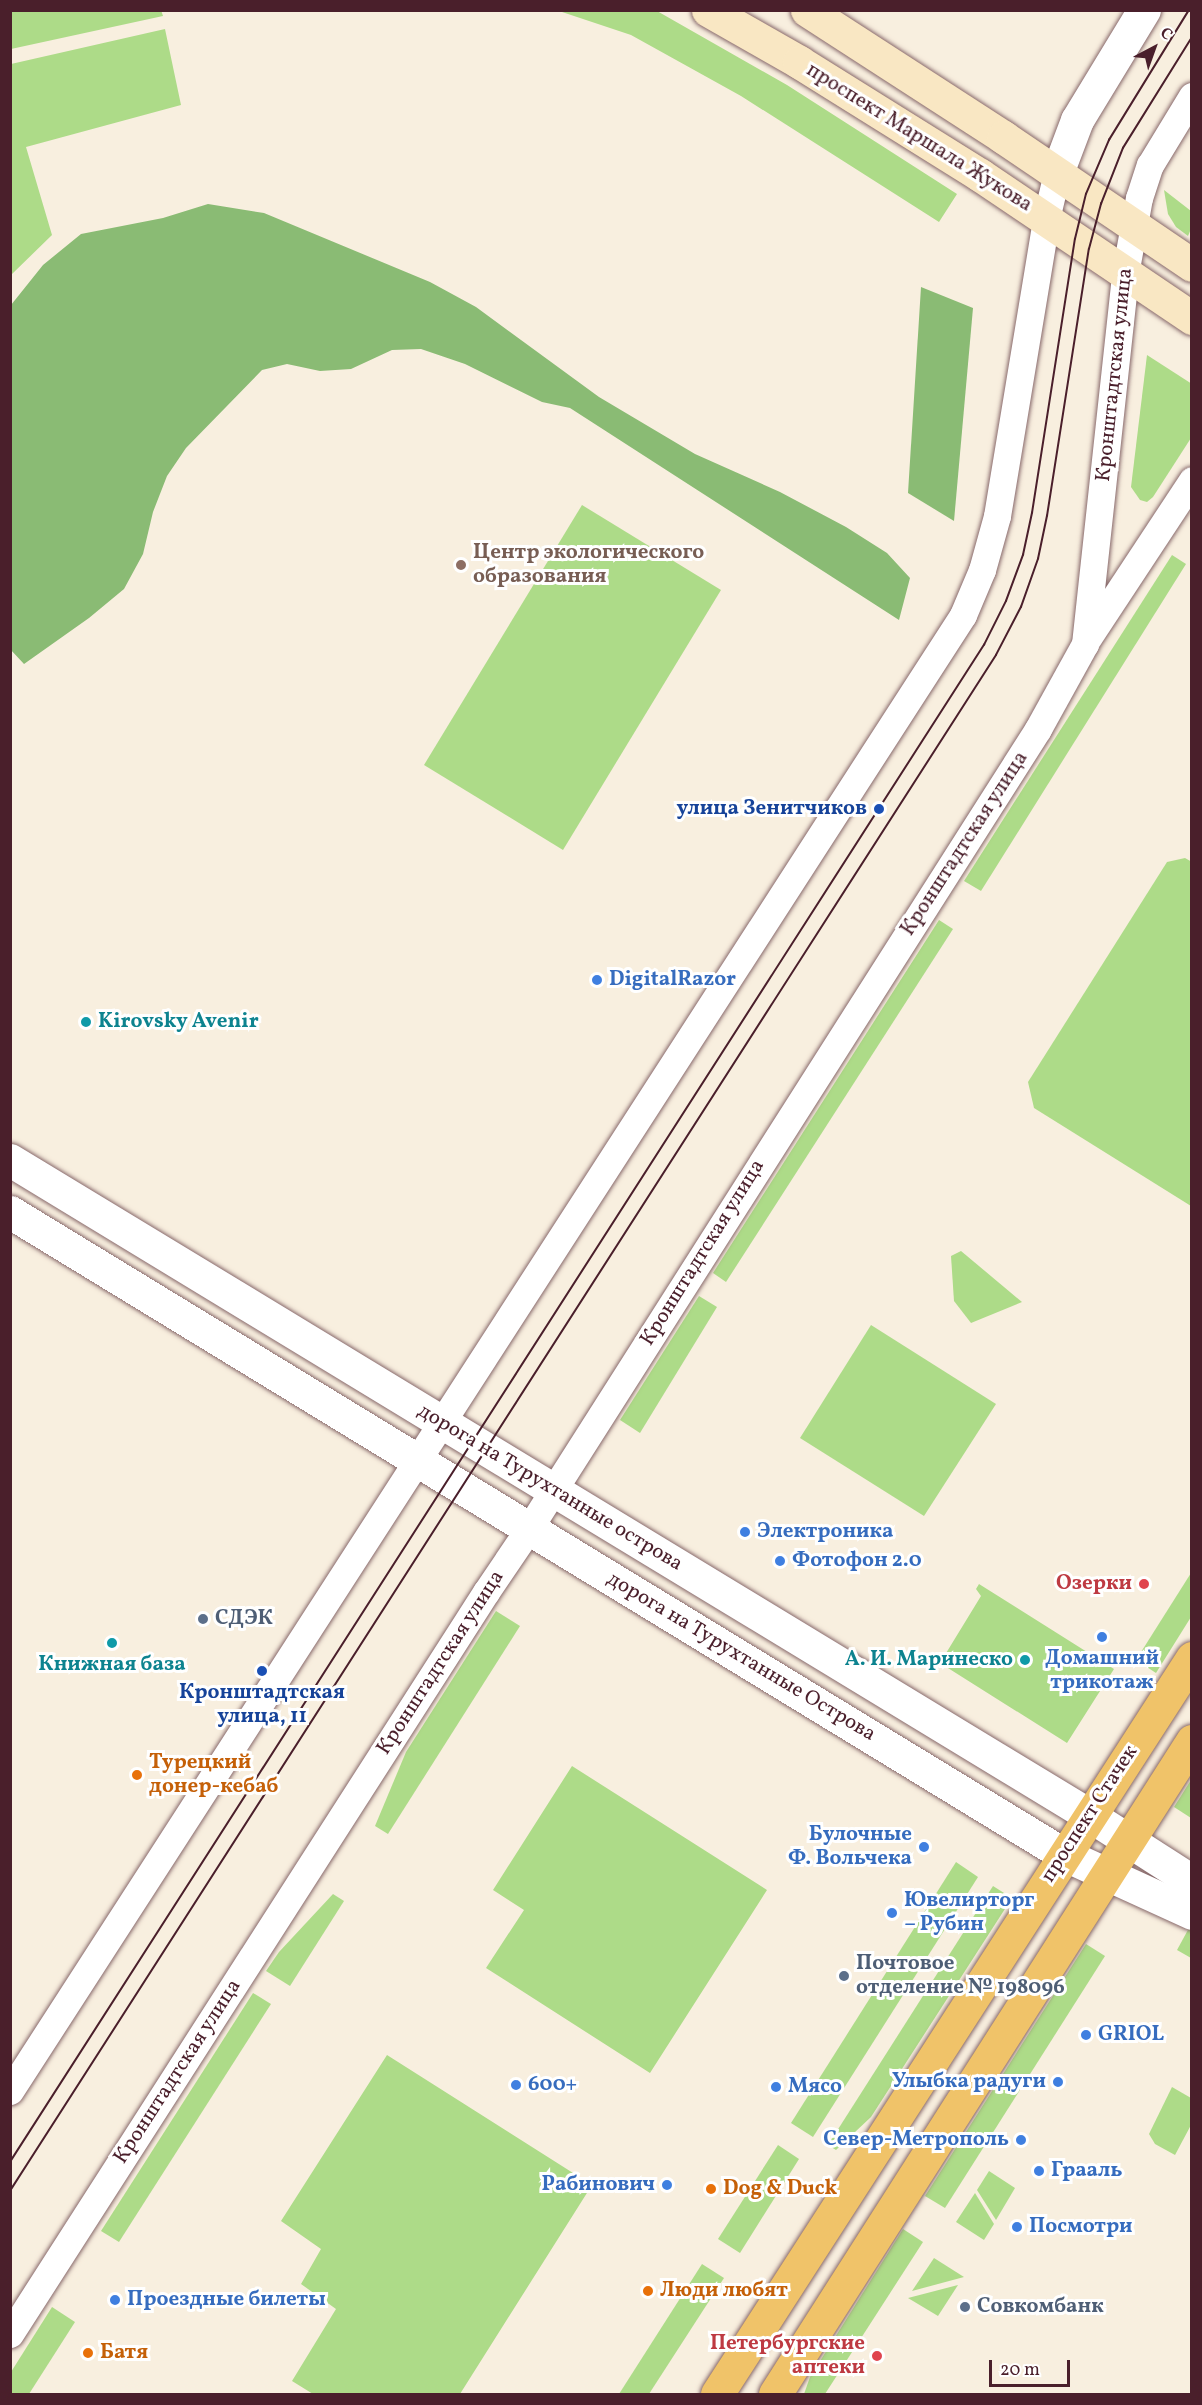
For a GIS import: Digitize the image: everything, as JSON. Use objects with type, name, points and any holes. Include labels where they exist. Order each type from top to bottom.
[{"type":"main road","name":"проспект Маршала Жукова","points":[[708,10],[800,62],[1046,219],[1125,274]]},
{"type":"main road","name":"проспект Маршала Жукова","points":[[807,10],[1133,225]]},
{"type":"main road","points":[[1133,225],[1191,265]]},
{"type":"main road","points":[[1125,274],[1191,318]]},
{"type":"main road","name":"проспект Стачек","points":[[717,2394],[1191,1658]]},
{"type":"main road","points":[[775,2394],[1191,1741]]},
{"type":"street","points":[[10,2091],[963,615],[982,570],[997,516],[1046,219],[1057,173],[1077,120],[1144,10]]},
{"type":"street","name":"Кронштадтская улица","points":[[10,2334],[530,1527],[1038,729],[1084,644],[1125,274],[1133,225],[1150,165],[1191,96]]},
{"type":"street","points":[[1084,644],[1191,480]]},
{"type":"street","name":"дорога на Турухтанные острова","points":[[10,1160],[1089,1815],[1191,1881]]},
{"type":"street","name":"дорога на Турухтанные острова","points":[[10,1212],[419,1460]]},
{"type":"street","name":"дорога на Турухтанные Острова","points":[[419,1460],[1063,1854],[1191,1913]]},
{"type":"green space","points":[[161,10],[163,16],[11,49],[11,12]]},
{"type":"green space","points":[[559,11],[657,11],[787,85],[957,194],[939,222],[741,96],[631,35]]},
{"type":"green space","points":[[165,29],[181,105],[26,147],[52,235],[11,275],[11,64]]},
{"type":"green space","points":[[1164,190],[1191,211],[1191,229],[1188,236],[1176,227],[1168,214]]},
{"type":"green space","points":[[208,204],[264,213],[430,282],[476,307],[599,397],[695,454],[780,492],[846,527],[887,553],[910,578],[899,620],[570,408],[542,402],[465,364],[421,349],[392,350],[351,369],[320,371],[287,364],[262,370],[186,448],[167,476],[153,512],[143,554],[124,589],[89,618],[24,664],[10,649],[11,305],[43,265],[81,234],[163,218]]},
{"type":"green space","points":[[921,287],[973,308],[954,521],[908,493]]},
{"type":"green space","points":[[1147,355],[1192,384],[1191,438],[1153,497],[1147,502],[1140,500],[1131,487]]},
{"type":"green space","points":[[582,505],[721,590],[563,850],[424,765]]},
{"type":"green space","points":[[1172,555],[1186,564],[981,891],[964,881]]},
{"type":"green space","points":[[1185,858],[1192,862],[1191,1206],[1034,1108],[1028,1082],[1167,862]]},
{"type":"green space","points":[[939,920],[953,929],[726,1282],[713,1273]]},
{"type":"green space","points":[[961,1251],[1022,1302],[971,1323],[954,1301],[951,1256]]},
{"type":"green space","points":[[699,1296],[717,1307],[640,1433],[620,1420]]},
{"type":"green space","points":[[871,1325],[996,1404],[924,1516],[800,1438]]},
{"type":"green space","points":[[1191,1573],[1191,1617],[1156,1673],[1136,1660]]},
{"type":"green space","points":[[979,1584],[1114,1669],[1067,1743],[940,1663],[981,1596],[976,1589]]},
{"type":"green space","points":[[496,1611],[520,1626],[388,1834],[375,1826],[406,1752]]},
{"type":"green space","points":[[572,1766],[767,1890],[650,2073],[486,1968],[524,1910],[493,1890]]},
{"type":"green space","points":[[1191,1780],[1191,1818],[1174,1807]]},
{"type":"green space","points":[[956,1862],[978,1877],[813,2137],[791,2123]]},
{"type":"green space","points":[[993,1886],[1012,1898],[871,2117],[836,2150],[828,2145]]},
{"type":"green space","points":[[333,1894],[344,1901],[290,1986],[266,1971],[279,1952]]},
{"type":"green space","points":[[1189,1928],[1191,1930],[1191,1958],[1177,1950]]},
{"type":"green space","points":[[1086,1944],[1105,1956],[945,2208],[925,2196]]},
{"type":"green space","points":[[253,1993],[271,2004],[119,2242],[101,2231]]},
{"type":"green space","points":[[387,2055],[592,2185],[460,2394],[313,2394],[292,2381],[336,2309],[301,2284],[321,2249],[281,2221]]},
{"type":"green space","points":[[1172,2087],[1191,2098],[1191,2125],[1175,2155],[1155,2144],[1149,2134]]},
{"type":"green space","points":[[778,2145],[799,2159],[740,2253],[718,2239]]},
{"type":"green space","points":[[989,2171],[1015,2188],[996,2220],[977,2190]]},
{"type":"green space","points":[[975,2193],[994,2224],[984,2240],[956,2222]]},
{"type":"green space","points":[[903,2229],[923,2242],[825,2394],[804,2394],[810,2377]]},
{"type":"green space","points":[[934,2258],[964,2277],[912,2291]]},
{"type":"green space","points":[[702,2264],[724,2278],[649,2394],[619,2394]]},
{"type":"green space","points":[[958,2285],[938,2316],[908,2298]]},
{"type":"green space","points":[[52,2307],[75,2322],[29,2394],[11,2394],[11,2372]]},
{"type":"tram line","points":[[10,2162],[984,645],[1006,601],[1023,555],[1032,513],[1075,239],[1086,194],[1109,140],[1189,10]]},
{"type":"tram line","points":[[10,2191],[996,655],[1021,607],[1038,559],[1047,516],[1089,249],[1101,204],[1123,148],[1192,37]]},
{"type":"place","name":"Центр экологического образования","points":[[461,565]]},
{"type":"place","name":"улица Зенитчиков","points":[[879,809]]},
{"type":"place","name":"DigitalRazor","points":[[597,980]]},
{"type":"place","name":"Kirovsky Avenir","points":[[86,1022]]},
{"type":"place","name":"Электроника","points":[[745,1532]]},
{"type":"place","name":"Фотофон 2.0","points":[[780,1561]]},
{"type":"place","name":"Озерки","points":[[1144,1584]]},
{"type":"place","name":"СДЭК","points":[[203,1619]]},
{"type":"place","name":"Домашний трикотаж","points":[[1102,1637]]},
{"type":"place","name":"Книжная база","points":[[112,1643]]},
{"type":"place","name":"А. И. Маринеско","points":[[1025,1660]]},
{"type":"place","name":"Кронштадтская улица, 11","points":[[262,1671]]},
{"type":"place","name":"Турецкий донер-кебаб","points":[[137,1775]]},
{"type":"place","name":"Булочные Ф. Вольчека","points":[[924,1847]]},
{"type":"place","name":"Ювелирторг – Рубин","points":[[892,1913]]},
{"type":"place","name":"Почтовое отделение № 198096","points":[[844,1976]]},
{"type":"place","name":"GRIOL","points":[[1086,2035]]},
{"type":"place","name":"Улыбка радуги","points":[[1058,2082]]},
{"type":"place","name":"600+","points":[[516,2085]]},
{"type":"place","name":"Мясо","points":[[776,2087]]},
{"type":"place","name":"Север-Метрополь","points":[[1021,2140]]},
{"type":"place","name":"Грааль","points":[[1039,2171]]},
{"type":"place","name":"Рабинович","points":[[667,2185]]},
{"type":"place","name":"Dog & Duck","points":[[711,2189]]},
{"type":"place","name":"Посмотри","points":[[1017,2227]]},
{"type":"place","name":"Люди любят","points":[[648,2291]]},
{"type":"place","name":"Проездные билеты","points":[[115,2300]]},
{"type":"place","name":"Совкомбанк","points":[[965,2307]]},
{"type":"place","name":"Батя","points":[[88,2353]]},
{"type":"place","name":"Петербургские аптеки","points":[[877,2356]]}]
